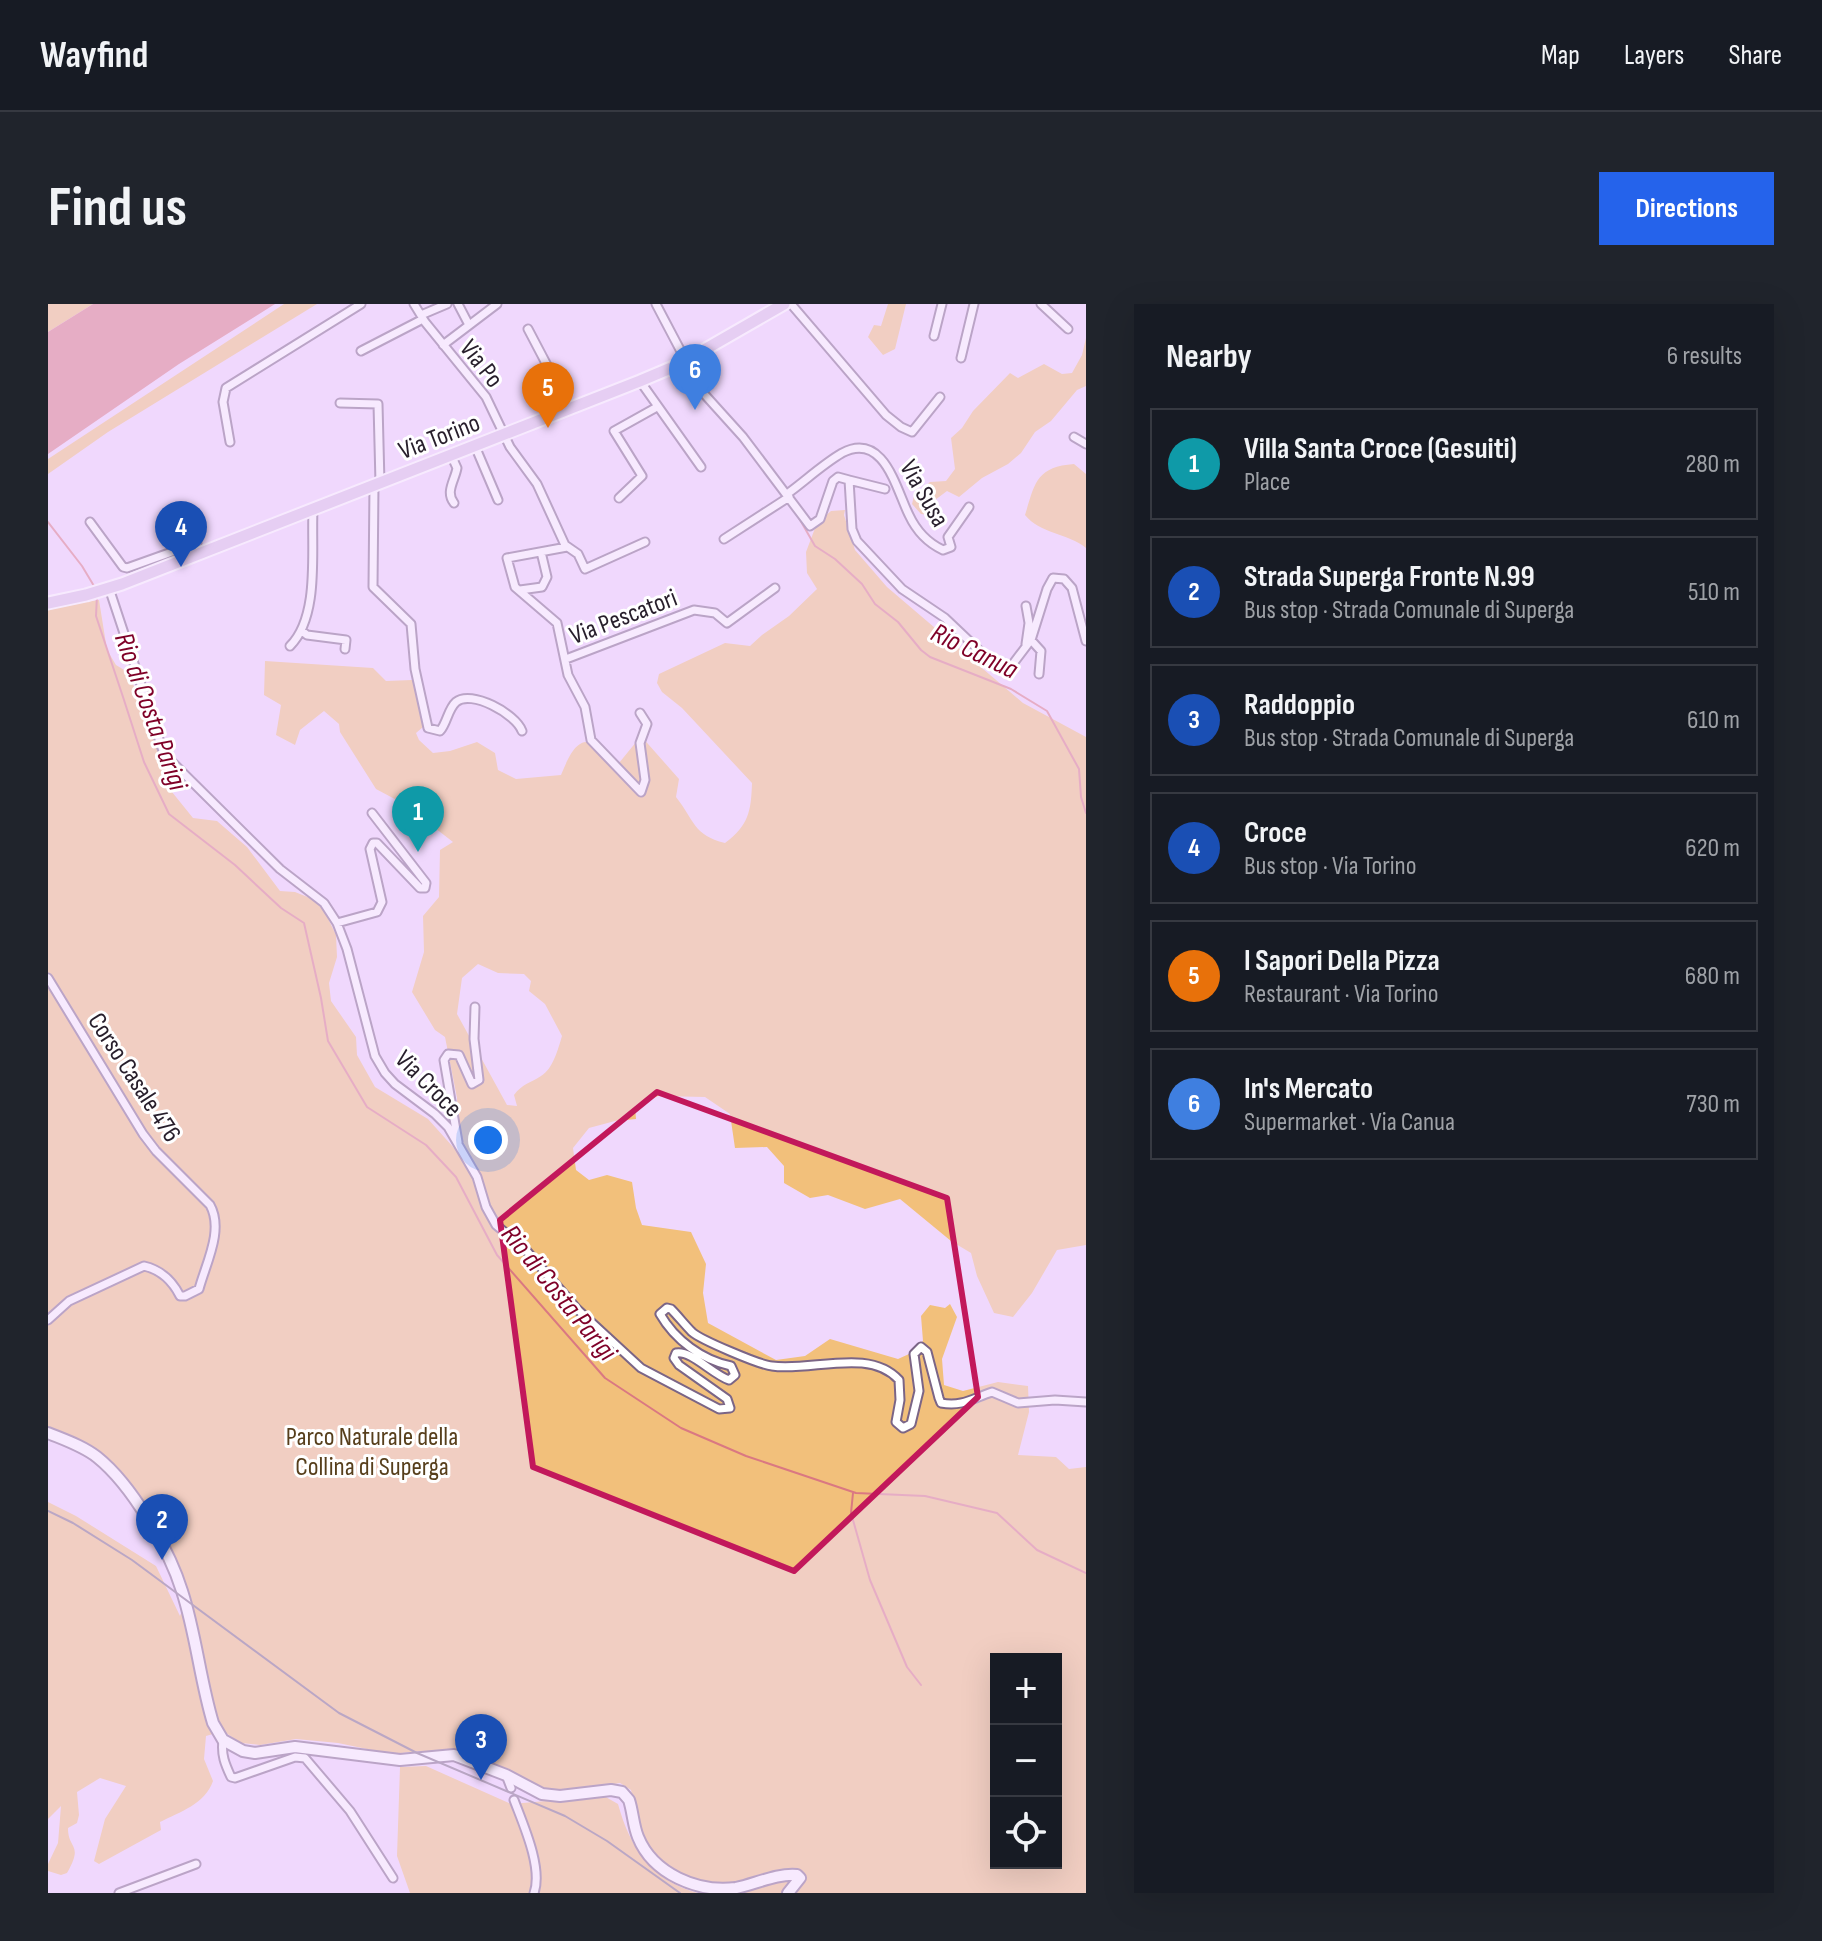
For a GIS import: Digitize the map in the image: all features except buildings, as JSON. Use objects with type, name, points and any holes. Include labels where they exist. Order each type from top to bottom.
[{"type":"main road","name":"Via Torino","points":[[48,603],[102,591],[174,558],[313,510],[640,381],[682,363],[784,304]]},
{"type":"street","points":[[230,442],[223,402],[226,388],[361,304]]},
{"type":"street","points":[[361,351],[420,311],[447,304]]},
{"type":"street","points":[[458,304],[469,325]]},
{"type":"street","points":[[443,345],[497,304]]},
{"type":"street","points":[[656,304],[682,363],[788,495],[805,523],[813,526],[820,519],[833,481],[838,477],[885,489]]},
{"type":"street","points":[[791,304],[886,415],[901,427],[912,432],[940,397]]},
{"type":"street","points":[[934,336],[942,304]]},
{"type":"street","points":[[961,358],[974,304]]},
{"type":"street","points":[[1041,304],[1068,329]]},
{"type":"street","name":"Via Po","points":[[420,311],[443,345],[486,397],[506,434]]},
{"type":"street","points":[[528,329],[570,409]]},
{"type":"street","points":[[640,381],[701,467]]},
{"type":"street","points":[[340,403],[378,404],[373,587],[411,624],[415,669],[428,728],[440,731],[457,700],[467,698],[504,711],[520,724],[522,731]]},
{"type":"street","points":[[619,498],[642,476],[614,434],[617,427],[657,407]]},
{"type":"street","points":[[506,434],[510,447],[537,484],[567,547],[578,554],[585,569],[645,542]]},
{"type":"street","points":[[1074,437],[1086,444]]},
{"type":"street","points":[[475,446],[498,500]]},
{"type":"street","name":"Via Susa","points":[[788,495],[844,452],[860,448],[879,455],[890,468],[910,518],[930,544],[943,550],[951,547],[948,537],[969,507]]},
{"type":"street","points":[[451,455],[457,468],[450,489],[454,503]]},
{"type":"street","points":[[849,480],[853,535],[902,589],[945,618],[1002,668],[1009,669],[1028,643],[1053,578],[1059,577],[1072,588],[1086,641]]},
{"type":"street","points":[[724,539],[788,495]]},
{"type":"street","points":[[290,646],[302,631],[309,609],[313,510]]},
{"type":"street","points":[[90,522],[112,554],[127,568],[174,558],[197,543]]},
{"type":"street","points":[[541,552],[547,577],[542,587],[520,590],[515,587],[507,558],[567,547]]},
{"type":"street","name":"Via Pescatori","points":[[520,590],[557,623],[566,659],[694,610],[715,613],[727,623],[775,588]]},
{"type":"street","name":"Via Croce","points":[[102,591],[164,754],[280,869],[324,903],[337,923],[347,949],[375,1056],[385,1073],[448,1127],[477,1177],[486,1207],[496,1225],[525,1249],[577,1309],[641,1368],[719,1409],[727,1410],[731,1405],[674,1358],[676,1353],[687,1353],[716,1375],[729,1380],[735,1375],[731,1366],[703,1356],[681,1340],[662,1318],[663,1309],[671,1309],[695,1334],[769,1366],[802,1368],[861,1363],[892,1372],[899,1380],[900,1400],[896,1422],[903,1428],[911,1424],[916,1405],[918,1379],[914,1354],[921,1347],[927,1352],[941,1403],[946,1405],[972,1402],[992,1392],[1018,1403],[1055,1400],[1086,1402]]},
{"type":"street","points":[[1026,606],[1028,643]]},
{"type":"street","points":[[302,631],[307,635],[346,640],[345,649]]},
{"type":"street","points":[[1028,643],[1041,651],[1039,674]]},
{"type":"street","points":[[566,659],[568,675],[585,707],[591,740],[641,792],[645,780],[640,743],[647,724],[640,713]]},
{"type":"street","points":[[337,923],[377,912],[381,908],[370,849],[373,843],[377,843],[420,888],[425,888],[426,883],[372,813]]},
{"type":"street","name":"Corso Casale 476","points":[[48,978],[135,1122],[156,1151],[210,1205],[216,1215],[216,1228],[199,1289],[193,1293],[180,1296],[171,1279],[144,1266],[69,1301],[48,1320]]},
{"type":"street","points":[[457,1145],[459,1140],[444,1060],[448,1054],[459,1055],[472,1084],[477,1084],[475,1007]]},
{"type":"street","points":[[48,1433],[91,1453],[109,1468],[134,1499],[154,1532],[182,1589],[207,1702],[213,1723],[223,1740],[243,1751],[255,1753],[295,1747],[400,1760],[454,1755],[506,1775],[542,1794],[560,1796],[611,1790],[622,1792],[631,1806],[638,1838],[666,1873],[700,1888],[722,1891],[797,1875],[800,1878],[798,1883],[788,1893]]},
{"type":"street","points":[[223,1740],[221,1751],[224,1761],[231,1777],[235,1778],[295,1757],[305,1758],[350,1811],[393,1878]]},
{"type":"street","points":[[506,1775],[511,1788]]},
{"type":"street","points":[[514,1800],[530,1841],[536,1880],[534,1893]]},
{"type":"street","points":[[119,1893],[196,1864]]},
{"type":"highlighted area","points":[[657,1092],[947,1198],[978,1397],[794,1571],[533,1467],[500,1220]]},
{"type":"green space","points":[[48,304],[93,304],[48,332]]},
{"type":"green space","points":[[284,304],[317,304],[108,432],[48,474],[48,459]]},
{"type":"green space","points":[[888,304],[906,304],[895,349],[883,355],[868,337],[874,325],[881,326]]},
{"type":"green space","points":[[1086,338],[1086,386],[1077,390],[1051,421],[1035,432],[1021,453],[1008,464],[982,478],[959,497],[947,491],[935,500],[930,515],[921,514],[912,504],[914,496],[930,482],[946,481],[955,469],[951,438],[973,411],[1010,373],[1018,378],[1044,364],[1062,374],[1072,373],[1082,355]]},
{"type":"green space","points":[[1074,464],[1086,474],[1086,548],[1038,526],[1025,515],[1035,486],[1044,473]]},
{"type":"green space","name":"Parco Naturale della Collina di Superga","points":[[845,510],[855,550],[887,587],[1023,703],[1086,737],[1086,1245],[1057,1250],[1032,1293],[1013,1317],[994,1313],[977,1276],[971,1253],[951,1241],[900,1199],[865,1209],[828,1195],[810,1198],[784,1183],[784,1166],[767,1147],[735,1148],[730,1114],[705,1097],[658,1096],[635,1106],[636,1119],[589,1128],[573,1148],[576,1170],[589,1180],[607,1175],[632,1182],[642,1225],[691,1232],[706,1264],[703,1293],[708,1323],[776,1360],[805,1356],[830,1339],[898,1359],[923,1341],[921,1316],[930,1305],[945,1308],[950,1304],[957,1317],[942,1359],[944,1385],[963,1391],[998,1382],[1028,1386],[1029,1412],[1018,1455],[1056,1457],[1069,1469],[1086,1467],[1086,1893],[724,1893],[660,1864],[641,1836],[631,1790],[620,1783],[546,1791],[505,1771],[422,1751],[391,1754],[338,1743],[296,1739],[260,1745],[241,1743],[223,1731],[206,1736],[204,1759],[213,1781],[204,1796],[160,1822],[161,1830],[99,1864],[94,1861],[105,1819],[126,1786],[100,1778],[77,1792],[77,1823],[68,1828],[75,1851],[72,1863],[67,1873],[61,1875],[48,1871],[58,1843],[61,1806],[48,1819],[48,1502],[156,1566],[180,1616],[188,1595],[149,1509],[114,1470],[48,1430],[48,607],[99,600],[107,650],[116,665],[129,673],[153,738],[166,762],[172,792],[193,818],[217,821],[247,847],[280,891],[295,892],[320,902],[336,935],[337,957],[329,983],[331,1001],[356,1037],[357,1055],[375,1087],[428,1119],[454,1148],[462,1137],[445,1037],[435,1030],[412,992],[424,952],[423,916],[439,897],[440,850],[453,842],[404,804],[376,789],[340,732],[339,724],[324,711],[300,730],[295,745],[276,735],[281,705],[264,695],[265,661],[373,668],[386,681],[412,680],[426,704],[430,721],[416,733],[419,740],[433,753],[477,742],[495,753],[498,770],[516,779],[561,775],[574,749],[585,742],[600,746],[619,763],[641,736],[679,779],[676,797],[696,826],[707,836],[725,843],[747,817],[752,783],[682,708],[662,692],[657,683],[659,674],[725,643],[750,646],[789,616],[817,589],[807,573],[806,552],[817,523],[831,511]],"holes":[[[478,964],[498,973],[524,974],[531,981],[529,991],[545,1004],[562,1036],[549,1069],[514,1095],[517,1106],[507,1105],[457,1014],[462,978]]]},
{"type":"green space","points":[[426,1766],[511,1804],[604,1796],[618,1804],[629,1835],[645,1860],[668,1880],[698,1893],[410,1893],[397,1856],[400,1767]]},
{"type":"shaded area","points":[[93,304],[275,304],[179,364],[48,454],[48,332]]},
{"type":"waterway","name":"Rio Canua","points":[[795,511],[815,546],[835,559],[862,584],[875,604],[898,622],[921,650],[930,657],[1011,689],[1047,711],[1079,769],[1081,797],[1086,813]]},
{"type":"waterway","name":"Rio di Costa Parigi","points":[[48,522],[94,586]]},
{"type":"waterway","name":"Rio di Costa Parigi","points":[[97,595],[96,616],[144,762],[169,814],[235,865],[281,908],[304,923],[328,1041],[367,1107],[426,1145],[456,1177],[497,1255],[605,1378],[681,1428],[746,1456],[856,1493],[925,1496],[997,1513],[1037,1550],[1086,1573]]},
{"type":"waterway","points":[[853,1493],[851,1513],[870,1580],[907,1667],[921,1685]]},
{"type":"tram line","points":[[48,1511],[132,1560],[339,1713],[417,1753],[565,1816],[607,1841],[680,1893]]},
{"type":"place","name":"In's Mercato","points":[[695,410]]},
{"type":"place","name":"I Sapori Della Pizza","points":[[548,428]]},
{"type":"place","name":"Croce","points":[[181,567]]},
{"type":"place","name":"Villa Santa Croce (Gesuiti)","points":[[418,852]]},
{"type":"place","name":"Strada Superga Fronte N.99","points":[[162,1560]]},
{"type":"place","name":"Raddoppio","points":[[481,1780]]}]
